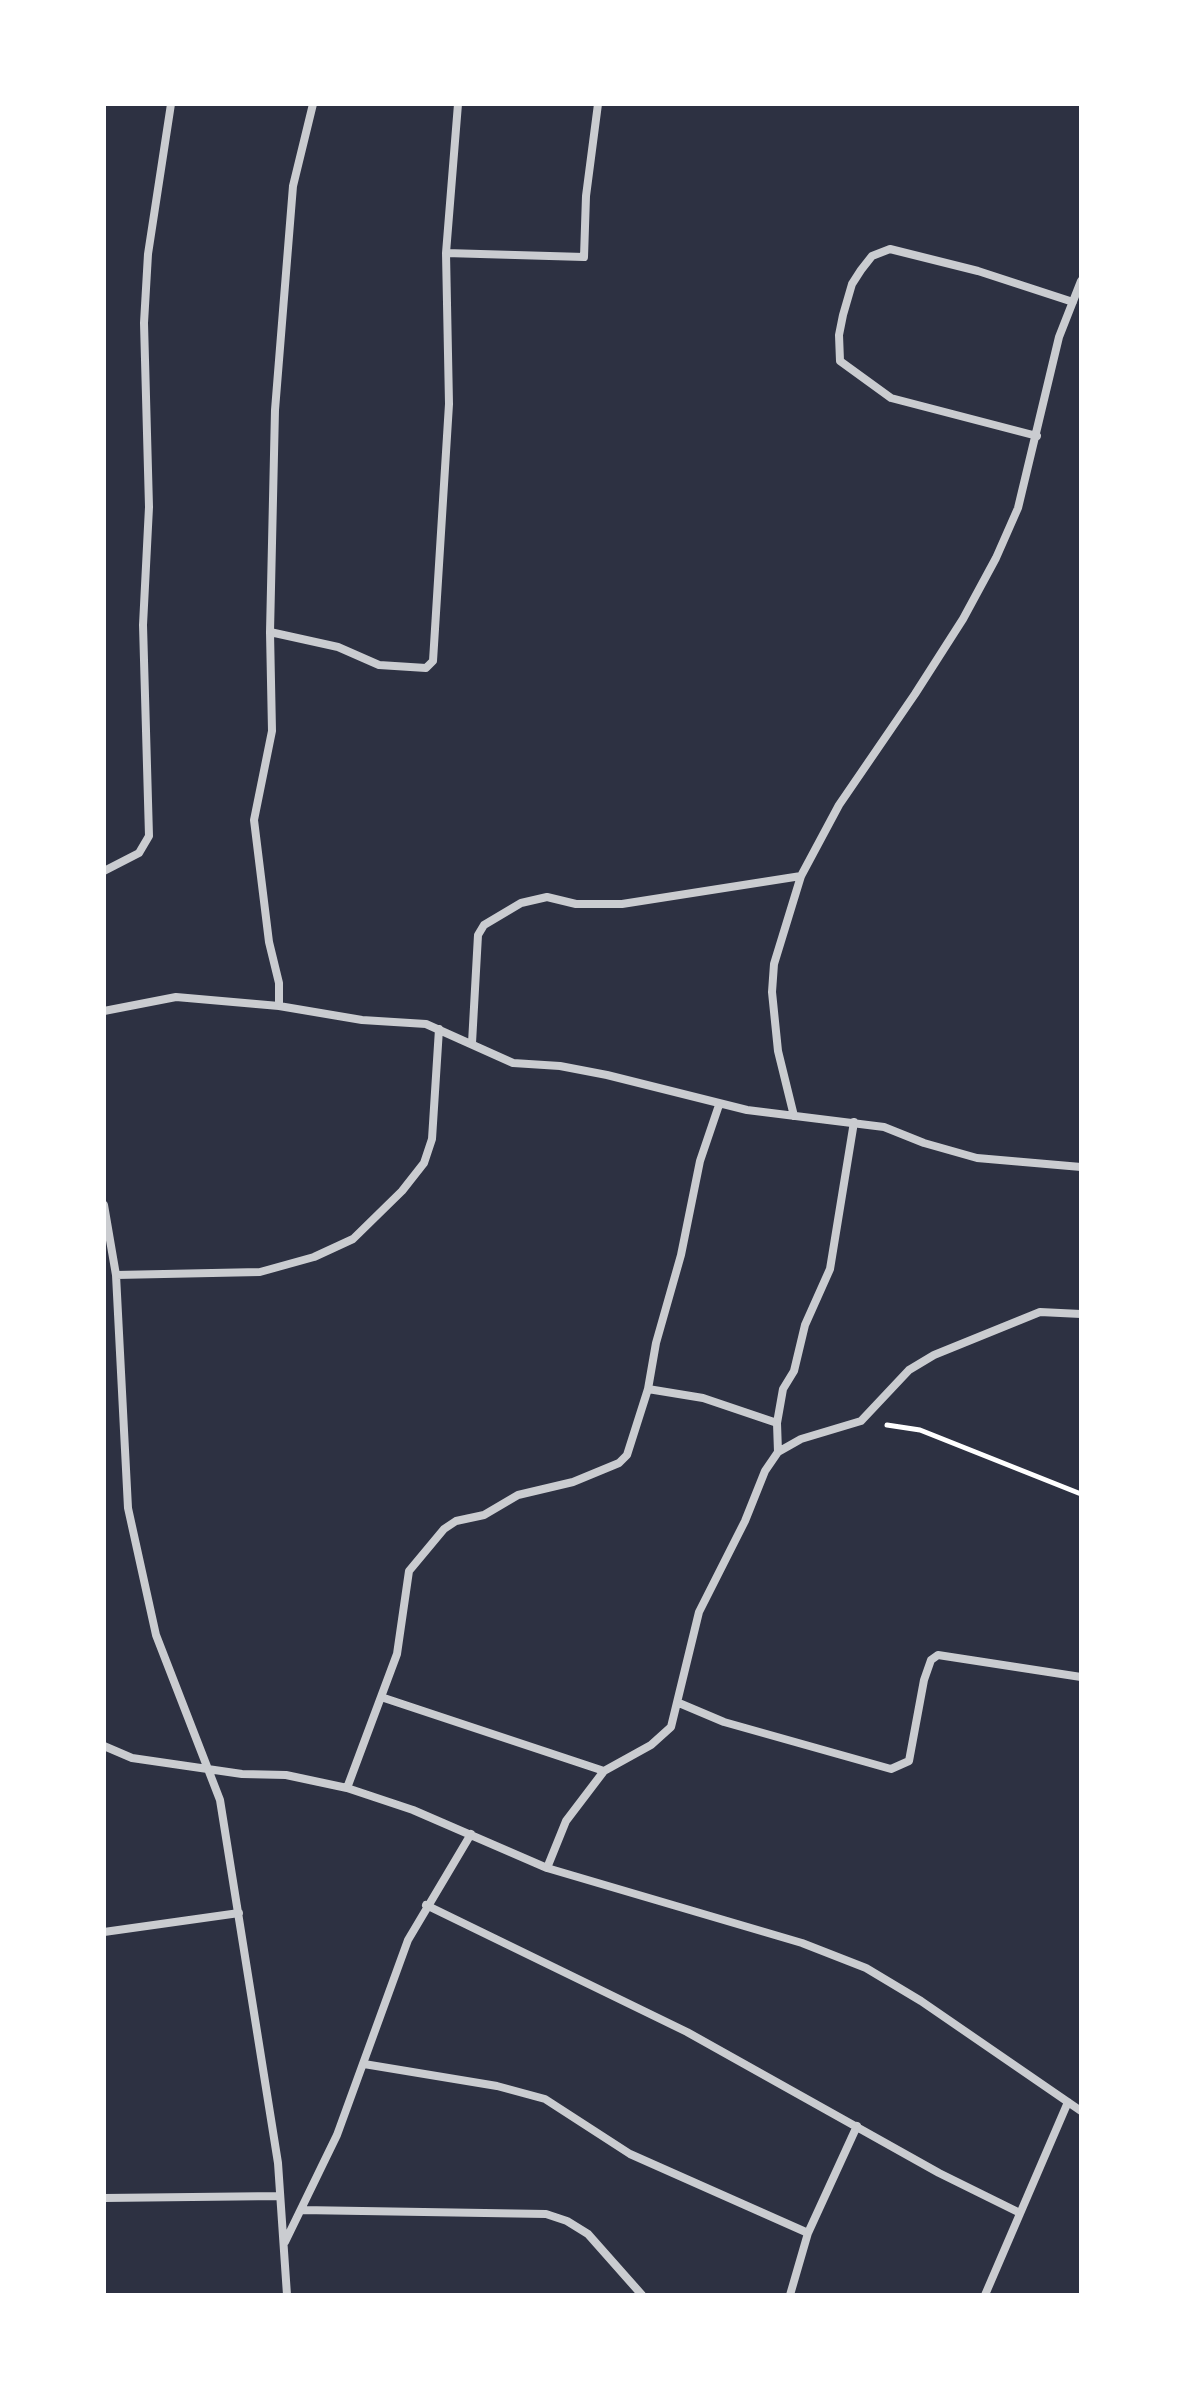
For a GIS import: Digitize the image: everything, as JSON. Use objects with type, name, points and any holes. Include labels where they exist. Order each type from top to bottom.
[{"type":"street","points":[[104,871],[139,853],[149,836],[143,625],[149,507],[144,323],[148,254],[171,104]]},
{"type":"street","points":[[279,1006],[279,983],[269,942],[254,820],[272,740],[270,632],[275,410],[293,186],[313,104]]},
{"type":"street","points":[[270,632],[338,647],[379,665],[426,668],[433,661],[449,404],[446,253],[458,104]]},
{"type":"street","points":[[446,253],[584,257],[586,196],[598,104]]},
{"type":"street","points":[[1037,436],[891,398],[840,361],[839,335],[843,315],[852,284],[861,270],[872,256],[890,249],[978,271],[1073,302]]},
{"type":"street","points":[[794,1116],[778,1051],[772,992],[774,964],[801,876],[852,784],[963,619],[1018,508],[1059,337],[1081,281]]},
{"type":"street","points":[[472,1043],[478,935],[484,925],[521,903],[547,897],[576,904],[622,904],[801,876]]},
{"type":"street","points":[[104,1011],[176,997],[279,1006],[362,1020],[426,1024],[513,1063],[550,1065],[607,1075],[719,1105],[897,1130],[924,1143],[977,1158],[1081,1167]]},
{"type":"street","points":[[116,1275],[260,1272],[314,1257],[353,1239],[402,1191],[424,1163],[432,1139],[439,1029]]},
{"type":"street","points":[[347,1788],[397,1654],[409,1571],[425,1548],[456,1521],[484,1515],[518,1495],[573,1482],[619,1463],[627,1455],[648,1389],[656,1343],[681,1255],[700,1161],[719,1105]]},
{"type":"street","points":[[778,1452],[777,1423],[783,1389],[794,1371],[805,1325],[830,1269],[854,1122]]},
{"type":"street","points":[[104,1205],[116,1275],[128,1508],[156,1635],[220,1800],[280,2196],[287,2295]]},
{"type":"street","points":[[547,1868],[566,1821],[604,1771],[663,1737],[673,1723],[699,1612],[745,1521],[765,1471],[778,1452],[801,1439],[861,1421],[909,1370],[934,1355],[1040,1312],[1081,1314]]},
{"type":"street","points":[[648,1389],[703,1398],[777,1423]]},
{"type":"street","points":[[679,1703],[724,1722],[891,1769],[909,1761],[924,1680],[931,1660],[938,1655],[1081,1677]]},
{"type":"street","points":[[381,1697],[604,1771]]},
{"type":"street","points":[[104,1746],[132,1758],[209,1769],[286,1775],[347,1788],[471,1834],[547,1868],[773,1934],[866,1968],[974,2035],[1081,2111]]},
{"type":"street","points":[[284,2242],[337,2135],[394,1974],[426,1905],[471,1834]]},
{"type":"street","points":[[426,1905],[687,2032],[1020,2213]]},
{"type":"street","points":[[104,1932],[239,1913]]},
{"type":"street","points":[[364,2064],[497,2086],[545,2099],[643,2161],[808,2233]]},
{"type":"street","points":[[985,2295],[1068,2102]]},
{"type":"street","points":[[790,2295],[808,2233],[857,2126]]},
{"type":"street","points":[[104,2198],[280,2196]]},
{"type":"street","points":[[301,2210],[546,2214],[567,2221],[588,2234],[642,2295]]},
{"type":"path","points":[[861,1421],[920,1430],[1081,1494]]}]
